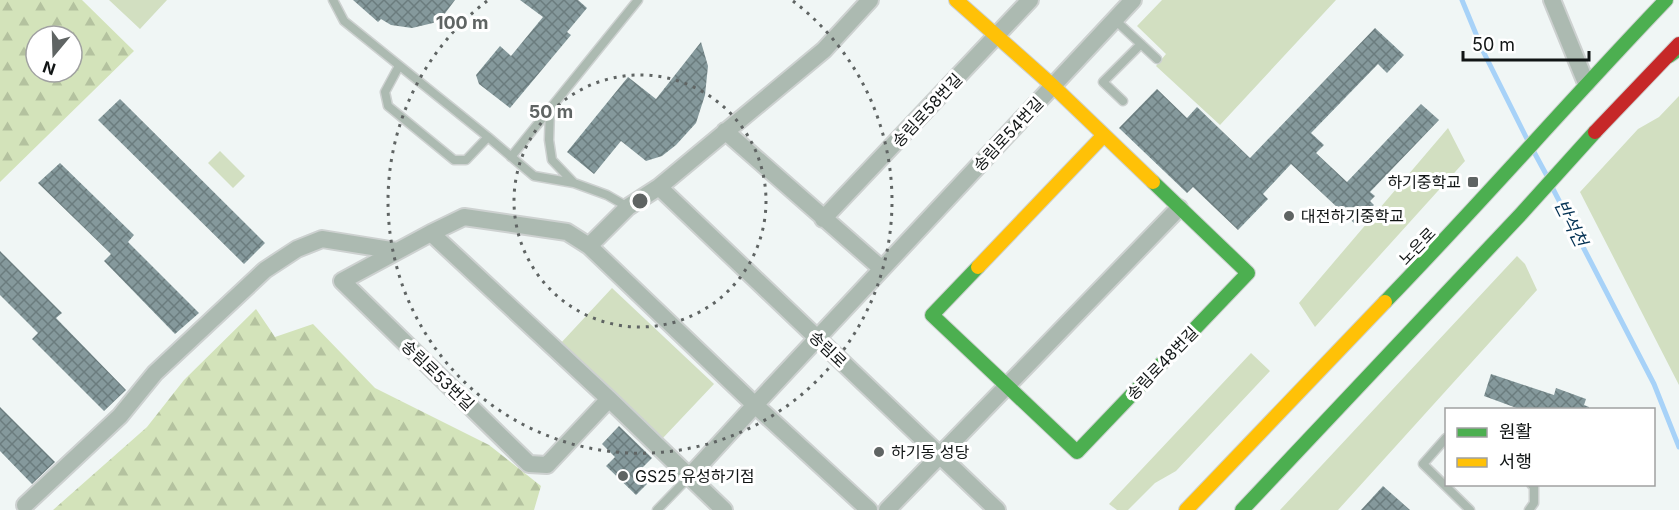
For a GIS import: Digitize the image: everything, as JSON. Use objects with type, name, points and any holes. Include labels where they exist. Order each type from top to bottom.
[{"type":"street","points":[[589,246],[628,207],[659,187],[824,50],[870,0]]},
{"type":"street","name":"송림로48번길","points":[[956,0],[1053,86],[1248,273],[1077,452],[932,315],[1104,135]]},
{"type":"street","name":"송림로58번길","points":[[823,219],[1029,0]]},
{"type":"street","name":"송림로54번길","points":[[817,338],[1133,0]]},
{"type":"street","points":[[1552,0],[1586,83]]},
{"type":"street","name":"노은로","points":[[1186,510],[1444,241],[1586,83],[1666,0]]},
{"type":"street","points":[[1242,510],[1521,214],[1584,143],[1674,52],[1679,44]]},
{"type":"street","points":[[725,131],[882,269]]},
{"type":"street","name":"송림로","points":[[659,187],[997,510]]},
{"type":"street","points":[[887,510],[1179,208]]},
{"type":"street","name":"송림로53번길","points":[[609,399],[547,465],[530,464],[342,281],[464,217],[567,232],[589,246],[755,405],[869,510]]},
{"type":"street","points":[[431,233],[724,510]]},
{"type":"street","points":[[25,505],[120,416],[155,374],[266,270],[297,249],[322,239],[397,251]]},
{"type":"street","points":[[689,477],[817,338]]},
{"type":"lane","points":[[333,0],[344,21],[534,176],[574,183],[607,195],[628,207]]},
{"type":"lane","points":[[511,157],[638,0]]},
{"type":"lane","points":[[1115,20],[1157,59]]},
{"type":"lane","points":[[1123,101],[1103,82],[1141,44]]},
{"type":"lane","points":[[399,66],[385,92],[388,106],[454,160],[466,160],[488,137]]},
{"type":"lane","points":[[550,109],[549,140],[552,160],[574,183]]},
{"type":"lane","points":[[1445,442],[1422,464],[1470,510]]},
{"type":"lane","points":[[657,510],[689,477]]},
{"type":"lane","points":[[1529,510],[1534,503],[1533,486]]},
{"type":"green space","points":[[0,0],[82,0],[134,51],[0,182]]},
{"type":"green space","points":[[109,0],[167,0],[140,29]]},
{"type":"green space","points":[[1162,0],[1336,0],[1220,125],[1156,66],[1166,54],[1137,26]]},
{"type":"green space","points":[[1679,96],[1679,385],[1580,192],[1638,129],[1659,117]]},
{"type":"green space","points":[[1448,128],[1465,161],[1315,327],[1299,303]]},
{"type":"green space","points":[[220,151],[245,176],[233,188],[208,163]]},
{"type":"green space","points":[[1517,256],[1525,264],[1537,290],[1338,510],[1280,510]]},
{"type":"green space","points":[[612,288],[714,384],[662,439],[560,344]]},
{"type":"green space","points":[[256,309],[275,337],[313,324],[375,388],[489,445],[541,486],[534,510],[53,510],[147,427],[184,380]]},
{"type":"green space","points":[[1251,353],[1270,371],[1176,471],[1155,483],[1128,510],[1117,510],[1109,504]]},
{"type":"building","points":[[353,0],[455,0],[443,16],[433,23],[412,28],[391,25],[381,19],[378,22]]},
{"type":"building","points":[[520,0],[578,0],[587,8],[567,32],[571,35],[510,108],[479,84],[476,75],[500,46],[511,56],[543,17]]},
{"type":"building","points":[[1375,28],[1404,55],[1387,73],[1378,64],[1311,133],[1324,145],[1316,153],[1347,182],[1421,104],[1439,120],[1370,192],[1375,196],[1370,201],[1374,205],[1355,224],[1291,164],[1263,194],[1268,199],[1238,230],[1193,187],[1187,193],[1119,128],[1157,89],[1187,118],[1197,107],[1250,158]]},
{"type":"building","points":[[701,42],[708,66],[705,95],[696,123],[676,145],[662,156],[646,161],[621,141],[594,174],[567,152],[628,77],[656,99]]},
{"type":"building","points":[[120,99],[265,243],[244,264],[98,120]]},
{"type":"building","points":[[60,163],[134,235],[128,242],[199,313],[175,334],[104,261],[111,254],[38,183]]},
{"type":"building","points":[[0,251],[62,313],[56,318],[126,390],[104,411],[32,339],[38,333],[0,295]]},
{"type":"building","points":[[1491,374],[1554,395],[1556,388],[1586,399],[1584,405],[1589,408],[1517,408],[1484,396]]},
{"type":"building","points":[[0,407],[55,462],[32,484],[0,451]]},
{"type":"building","points":[[619,426],[652,458],[641,469],[652,479],[636,495],[606,466],[615,457],[602,444]]},
{"type":"building","points":[[1383,486],[1410,510],[1361,510]]},
{"type":"waterway","name":"반석천","points":[[1462,0],[1483,51],[1527,139]]},
{"type":"waterway","name":"반석천","points":[[1534,152],[1547,176]]},
{"type":"waterway","name":"반석천","points":[[1552,187],[1654,384],[1679,447]]},
{"type":"traffic: fast","points":[[1385,302],[1666,0]]},
{"type":"traffic: fast","points":[[1669,56],[1679,49]]},
{"type":"traffic: fast","points":[[1242,510],[1521,214],[1595,132]]},
{"type":"traffic: fast","points":[[978,267],[932,315],[1077,452],[1248,273],[1153,182]]},
{"type":"traffic: slow","points":[[956,0],[1053,86],[1153,182]]},
{"type":"traffic: slow","points":[[978,267],[1104,135]]},
{"type":"traffic: slow","points":[[1186,510],[1385,302]]},
{"type":"traffic: jam","points":[[1595,132],[1679,44]]},
{"type":"place","name":"하기중학교","points":[[1473,182]]},
{"type":"place","name":"대전하기중학교","points":[[1289,216]]},
{"type":"place","name":"하기동 성당","points":[[879,452]]},
{"type":"place","name":"GS25 유성하기점","points":[[623,476]]}]
